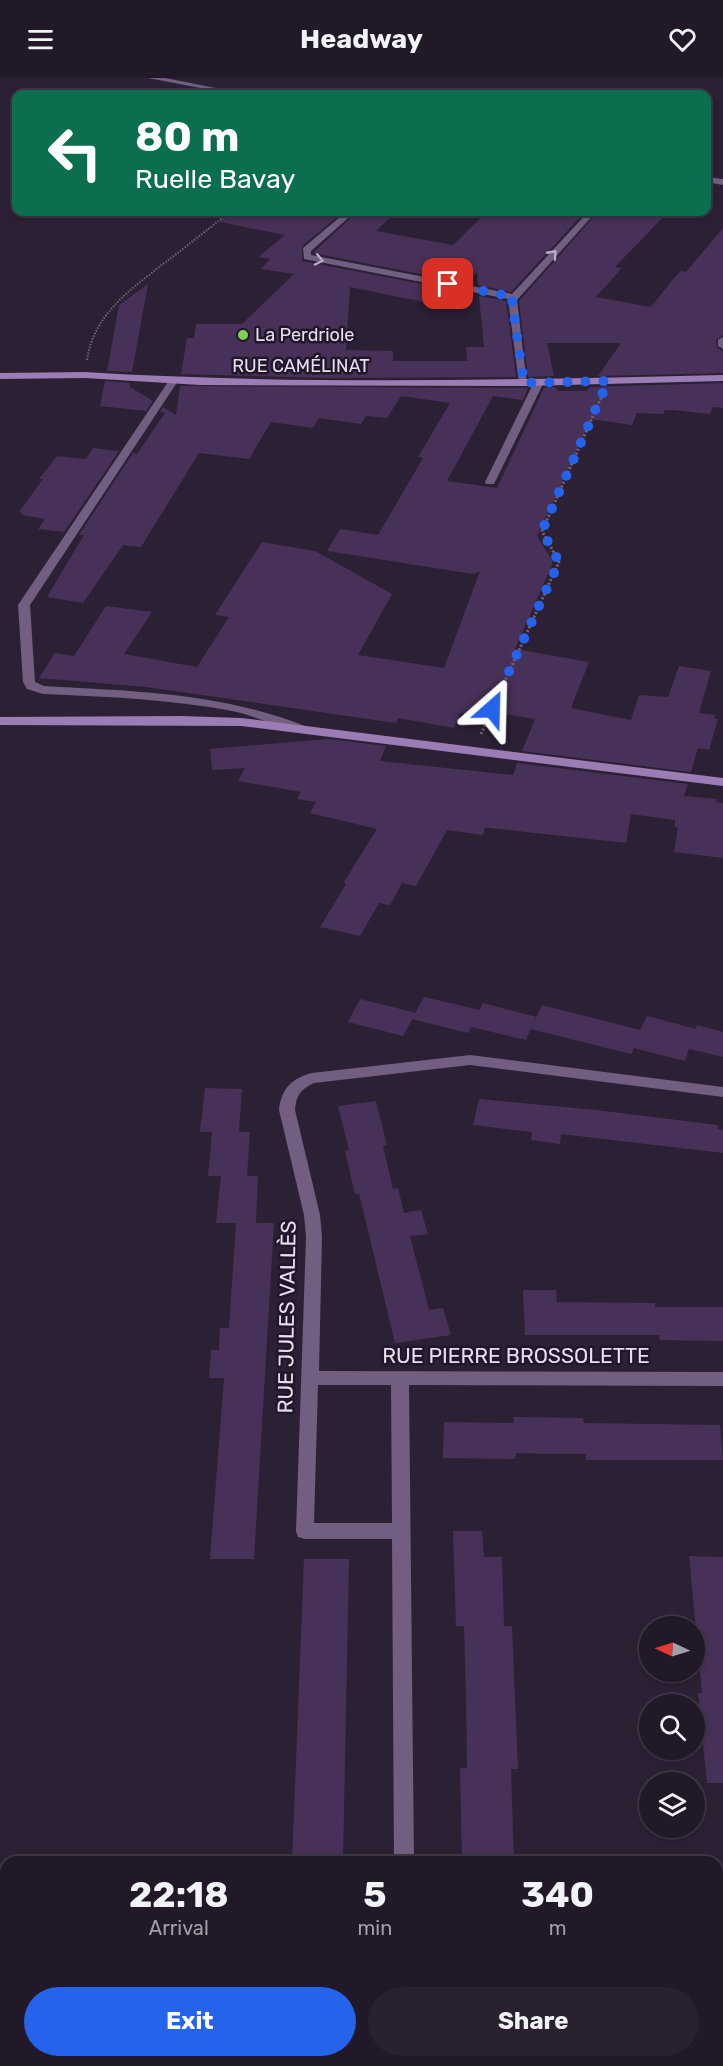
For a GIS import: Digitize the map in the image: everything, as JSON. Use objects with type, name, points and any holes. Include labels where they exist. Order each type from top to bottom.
[{"type":"street","points":[[152,78],[218,90]]},
{"type":"street","points":[[200,87],[214,78]]},
{"type":"street","points":[[346,216],[306,250],[307,257],[514,297]]},
{"type":"street","points":[[524,383],[512,302],[514,297],[588,216]]},
{"type":"street","points":[[723,340],[723,346]]},
{"type":"street","name":"RUE CAMÉLINAT","points":[[0,376],[84,375],[173,381],[524,383],[723,378]]},
{"type":"street","points":[[173,381],[24,605],[28,682],[31,686],[43,690],[160,697],[221,705],[253,711],[303,729]]},
{"type":"street","points":[[490,482],[539,382]]},
{"type":"street","points":[[0,721],[202,720],[303,729],[723,782]]},
{"type":"street","name":"RUE JULES VALLÈS","points":[[401,1532],[305,1531],[314,1237],[312,1215],[287,1110],[289,1093],[293,1087],[312,1078],[470,1059],[723,1092]]},
{"type":"street","name":"RUE PIERRE BROSSOLETTE","points":[[310,1378],[723,1378]]},
{"type":"street","points":[[400,1378],[404,1856]]},
{"type":"path","points":[[84,375],[88,345],[94,330],[108,310],[121,297],[225,216]]},
{"type":"path","points":[[473,752],[559,562],[542,531],[604,381]]},
{"type":"building","points":[[221,216],[338,216],[302,246],[302,261],[458,291],[443,306],[350,287],[346,350],[393,351],[393,361],[467,361],[466,347],[484,347],[479,296],[506,301],[516,377],[324,378],[181,374],[187,338],[194,338],[196,324],[242,324],[294,274],[261,269],[270,259],[258,257],[285,235],[220,222]]},
{"type":"building","points":[[353,216],[392,216],[376,231],[453,245],[483,216],[524,218],[526,216],[581,216],[511,292],[478,285],[477,272],[466,283],[313,253]]},
{"type":"building","points":[[594,216],[664,216],[615,267],[622,268],[596,297],[651,307],[674,278],[681,271],[686,272],[723,228],[723,335],[716,340],[717,348],[723,351],[723,373],[598,376],[621,343],[547,343],[554,376],[528,377],[519,301]]},
{"type":"building","points":[[148,284],[132,372],[107,371],[119,305]]},
{"type":"building","points":[[105,381],[130,383],[130,387],[153,401],[146,411],[100,406]]},
{"type":"building","points":[[723,383],[723,408],[713,407],[710,414],[672,410],[665,410],[663,414],[637,413],[632,425],[591,419],[537,536],[552,560],[552,565],[515,649],[589,662],[571,708],[631,720],[639,695],[668,697],[679,666],[711,671],[699,713],[715,715],[714,718],[718,719],[709,750],[698,748],[691,772],[522,751],[535,719],[488,711],[485,718],[460,713],[454,728],[398,718],[396,723],[146,687],[39,678],[55,653],[74,656],[106,606],[152,612],[124,654],[197,667],[229,617],[215,615],[262,542],[315,551],[392,594],[358,655],[444,668],[480,571],[473,574],[327,551],[340,529],[378,535],[423,458],[418,457],[450,403],[401,396],[387,418],[366,416],[361,424],[319,418],[313,428],[271,422],[249,459],[199,453],[141,547],[123,545],[83,603],[47,597],[84,535],[79,535],[133,453],[137,454],[165,413],[160,412],[163,407],[176,415],[180,386],[528,388],[523,400],[493,396],[447,481],[497,488],[544,388],[556,387],[557,391],[586,391],[590,387]]},
{"type":"building","points":[[93,448],[119,451],[64,532],[38,529],[45,519],[22,515],[23,513],[19,512],[43,479],[39,479],[57,456],[86,459]]},
{"type":"building","points":[[328,739],[386,746],[380,761],[513,775],[517,763],[688,784],[684,796],[717,799],[716,802],[723,803],[723,858],[674,852],[678,828],[675,827],[675,820],[631,814],[626,843],[490,828],[485,828],[483,835],[447,830],[416,886],[402,883],[390,905],[379,903],[360,936],[320,927],[346,884],[344,882],[377,829],[310,813],[316,802],[297,799],[301,792],[238,781],[245,768],[212,770],[210,749]]},
{"type":"building","points":[[424,997],[480,1010],[468,1033],[412,1019]]},
{"type":"building","points":[[360,999],[416,1013],[403,1036],[348,1022]]},
{"type":"building","points":[[483,1003],[536,1017],[526,1040],[471,1027]]},
{"type":"building","points":[[542,1005],[640,1030],[647,1016],[696,1029],[697,1025],[723,1032],[723,1057],[689,1049],[685,1061],[634,1048],[631,1054],[531,1029]]},
{"type":"building","points":[[205,1088],[242,1089],[239,1132],[250,1132],[247,1176],[258,1176],[256,1223],[274,1223],[254,1559],[210,1559],[224,1378],[209,1378],[211,1350],[219,1350],[220,1328],[229,1328],[236,1223],[216,1223],[221,1176],[208,1176],[212,1132],[200,1132]]},
{"type":"building","points":[[479,1099],[718,1125],[718,1129],[723,1130],[723,1153],[561,1134],[560,1144],[531,1140],[532,1132],[473,1125]]},
{"type":"building","points":[[376,1101],[387,1145],[383,1146],[393,1189],[398,1188],[404,1213],[421,1210],[428,1234],[410,1236],[429,1310],[443,1308],[451,1335],[395,1343],[359,1193],[355,1194],[345,1151],[349,1150],[338,1106]]},
{"type":"building","points":[[523,1290],[556,1290],[557,1302],[655,1303],[655,1307],[723,1307],[723,1341],[660,1340],[659,1335],[525,1335]]},
{"type":"building","points":[[513,1417],[583,1418],[584,1423],[720,1425],[723,1460],[586,1460],[586,1454],[516,1453],[515,1459],[443,1458],[444,1422],[514,1423]]},
{"type":"building","points":[[453,1531],[482,1531],[484,1557],[502,1557],[504,1626],[512,1626],[518,1769],[511,1769],[514,1856],[462,1856],[460,1768],[467,1768],[466,1695],[464,1626],[456,1626]]},
{"type":"building","points":[[689,1556],[723,1557],[723,1783],[707,1783],[705,1694],[698,1693],[702,1693],[701,1682],[705,1682],[705,1616],[695,1616]]},
{"type":"building","points":[[304,1559],[349,1559],[343,1856],[292,1856]]},
{"type":"place","name":"La Perdriole","points":[[243,335]]},
{"type":"route","points":[[448,284],[514,297],[512,302],[524,383],[608,381],[542,531],[559,562],[492,709]]}]
